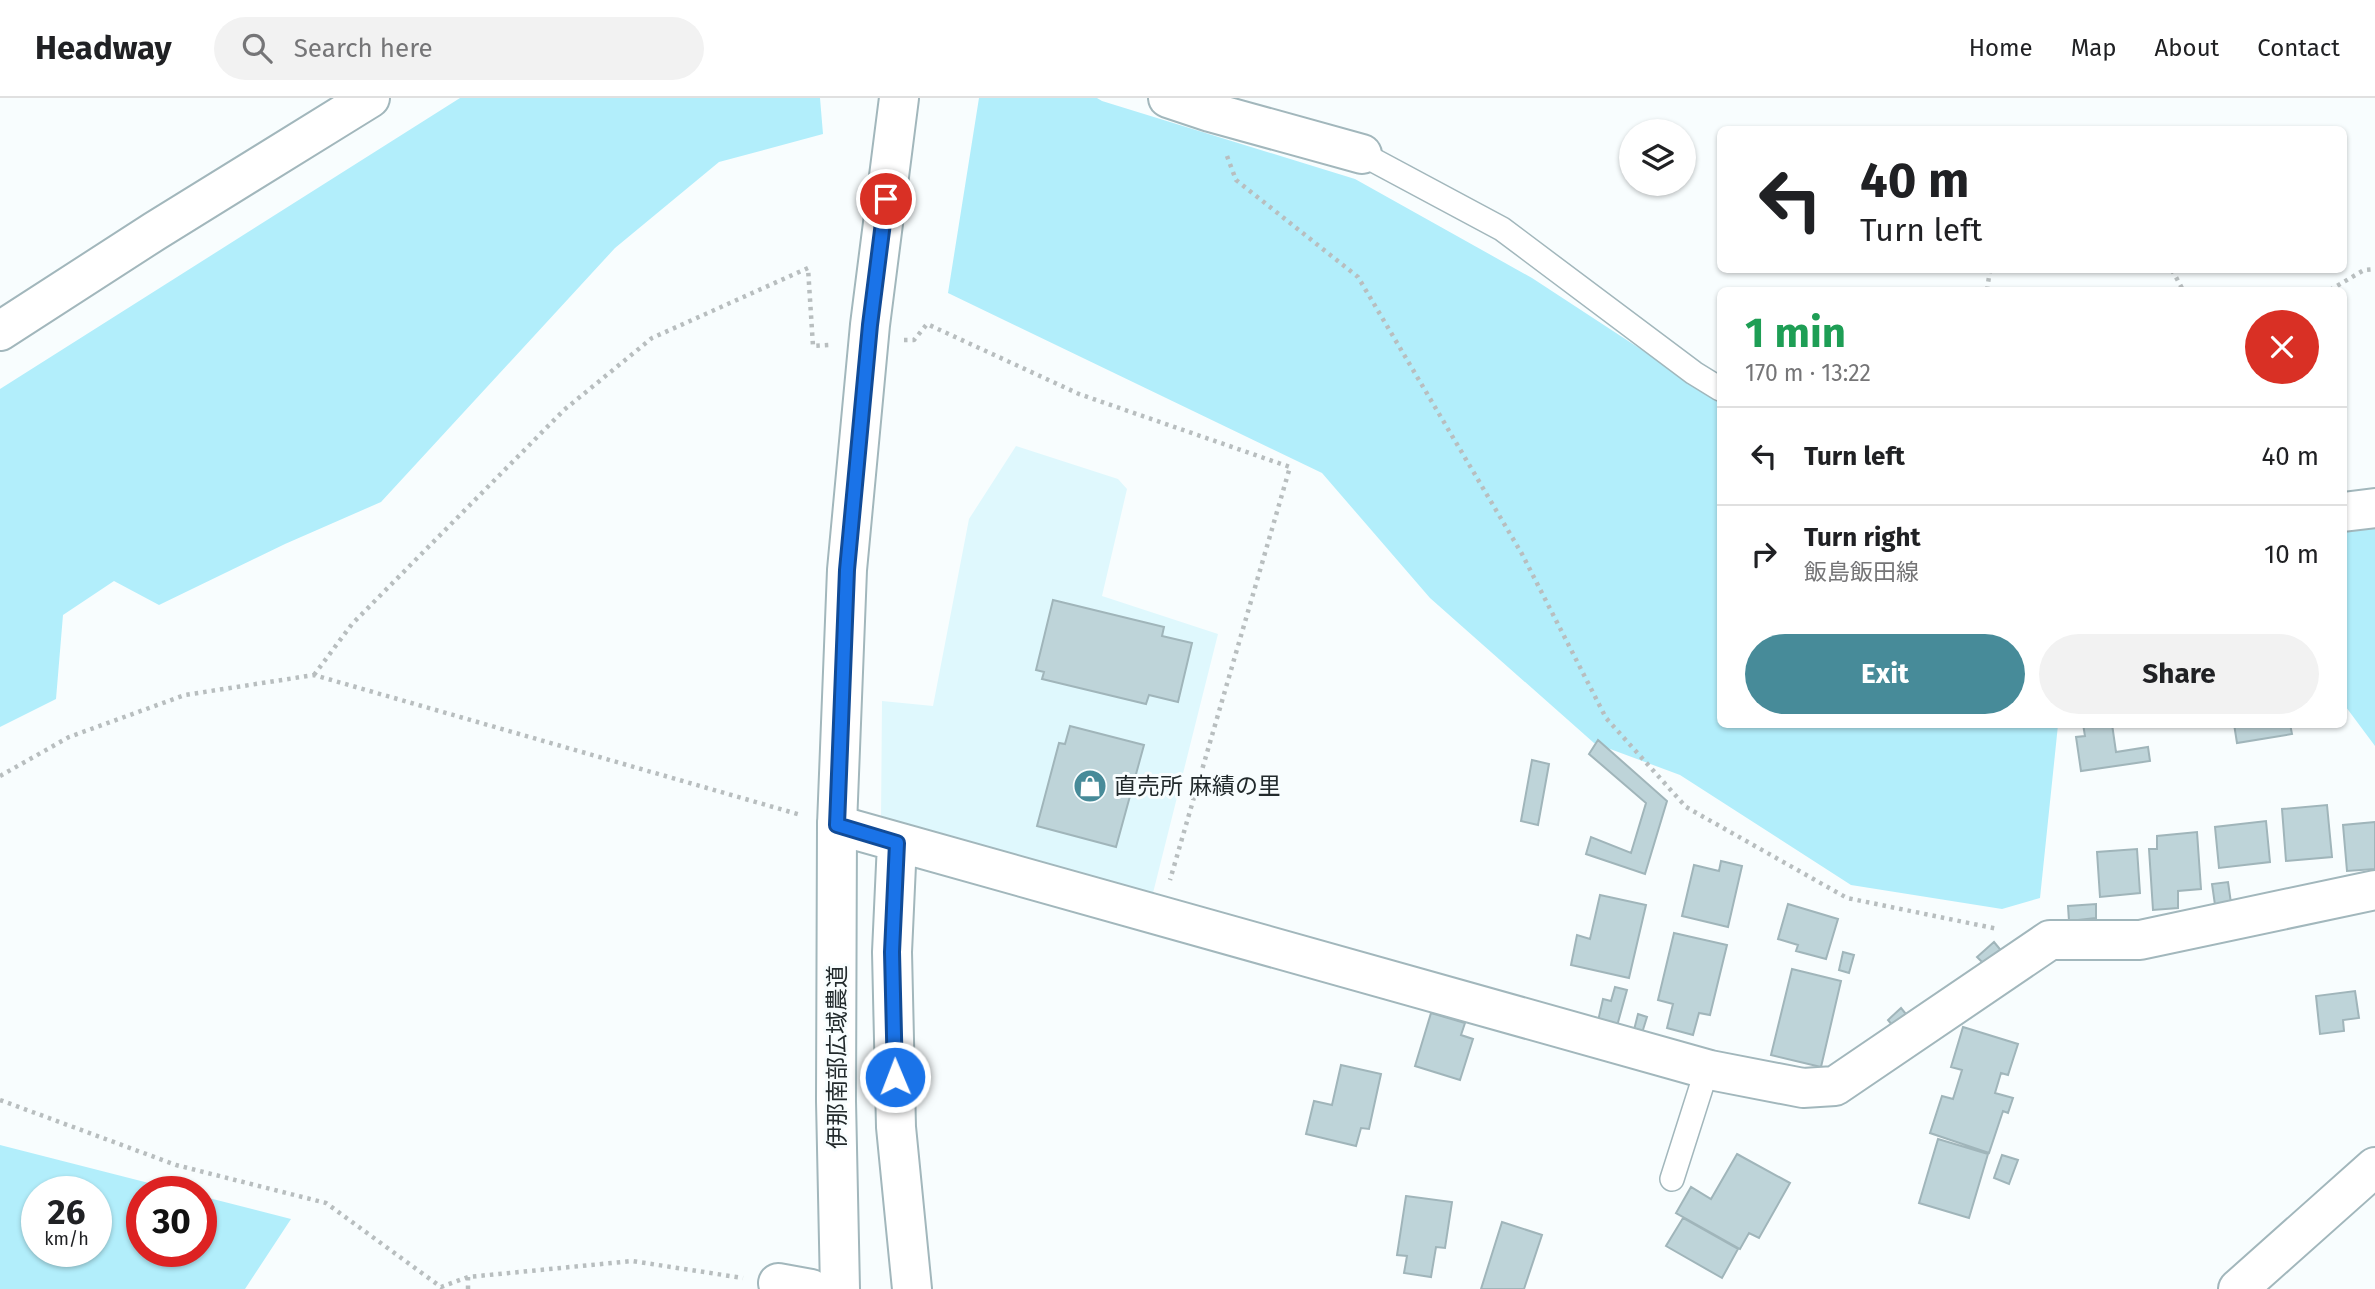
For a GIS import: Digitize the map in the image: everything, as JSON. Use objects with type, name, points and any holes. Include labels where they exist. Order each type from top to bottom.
[{"type":"street","points":[[0,331],[370,98]]},
{"type":"street","name":"伊那南部広域農道","points":[[840,1289],[836,1101],[837,825],[847,570],[885,333],[899,98]]},
{"type":"street","points":[[1168,98],[1362,155]]},
{"type":"street","points":[[2347,512],[2375,508]]},
{"type":"street","points":[[837,825],[1707,1069],[1803,1088],[1835,1086],[2050,940],[2140,940],[2375,890]]},
{"type":"street","points":[[897,843],[892,952],[896,1127],[912,1289]]},
{"type":"street","points":[[2238,1289],[2375,1167]]},
{"type":"lane","points":[[1362,155],[1502,229],[1694,373],[1717,386]]},
{"type":"lane","points":[[1672,1179],[1707,1069]]},
{"type":"path","points":[[1210,112],[1236,180],[1358,277],[1522,554],[1605,718],[1686,807],[1847,898],[2050,940]]},
{"type":"path","points":[[314,675],[352,624],[495,478],[564,410],[652,338],[808,268],[813,346],[835,345]]},
{"type":"path","points":[[2335,287],[2364,270],[2375,269]]},
{"type":"path","points":[[885,333],[914,340],[927,324],[1079,394],[1290,467],[1160,915]]},
{"type":"path","points":[[0,776],[69,737],[185,695],[314,675],[837,825]]},
{"type":"path","points":[[0,1100],[176,1165],[326,1203],[440,1288],[468,1277],[632,1261],[794,1286]]},
{"type":"path","points":[[468,1277],[468,1289]]},
{"type":"shaded area","points":[[460,98],[820,98],[823,134],[719,162],[615,248],[381,502],[285,544],[159,605],[114,581],[63,615],[56,699],[0,727],[0,389]]},
{"type":"shaded area","points":[[979,98],[1097,98],[1355,179],[1532,278],[1717,399],[1717,728],[2058,728],[2040,898],[2002,909],[1851,885],[1680,775],[1594,743],[1430,598],[1322,473],[948,293]]},
{"type":"shaded area","points":[[1016,446],[1118,479],[1127,489],[1102,596],[1218,634],[1153,893],[881,821],[882,701],[933,706],[969,519]]},
{"type":"shaded area","points":[[2375,496],[2375,746],[2347,708],[2347,500]]},
{"type":"shaded area","points":[[0,1145],[126,1177],[126,1267],[217,1267],[217,1200],[291,1219],[245,1289],[0,1289]]},
{"type":"building","points":[[1053,600],[1164,627],[1162,636],[1192,643],[1178,702],[1149,695],[1146,704],[1042,679],[1044,672],[1036,670]]},
{"type":"building","name":"直売所 麻績の里","points":[[1070,726],[1144,745],[1116,847],[1037,826],[1059,743],[1065,744]]},
{"type":"building","points":[[2084,728],[2113,728],[2116,752],[2148,747],[2150,761],[2081,771],[2076,737],[2085,736]]},
{"type":"building","points":[[2235,728],[2291,728],[2292,734],[2237,743]]},
{"type":"building","points":[[1598,740],[1667,801],[1645,874],[1586,854],[1591,837],[1631,853],[1646,803],[1589,754]]},
{"type":"building","points":[[1532,760],[1549,764],[1538,825],[1521,821]]},
{"type":"building","points":[[2327,805],[2332,857],[2286,861],[2282,809]]},
{"type":"building","points":[[2266,821],[2270,862],[2219,868],[2215,827]]},
{"type":"building","points":[[2375,822],[2375,869],[2347,871],[2343,825]]},
{"type":"building","points":[[2197,832],[2201,889],[2178,891],[2178,908],[2153,910],[2149,849],[2157,849],[2157,836]]},
{"type":"building","points":[[2137,849],[2140,893],[2100,897],[2097,852]]},
{"type":"building","points":[[1721,861],[1742,866],[1728,927],[1682,916],[1694,865],[1719,871]]},
{"type":"building","points":[[2228,882],[2231,903],[2215,905],[2212,884]]},
{"type":"building","points":[[1600,895],[1646,905],[1629,978],[1571,965],[1577,935],[1590,939]]},
{"type":"building","points":[[1788,904],[1838,919],[1826,959],[1796,951],[1798,945],[1778,939]]},
{"type":"building","points":[[2096,904],[2096,918],[2069,921],[2068,906]]},
{"type":"building","points":[[1674,933],[1727,945],[1710,1015],[1699,1013],[1693,1035],[1667,1028],[1673,1004],[1658,1000]]},
{"type":"building","points":[[1994,942],[2004,954],[1987,967],[1977,957]]},
{"type":"building","points":[[1843,952],[1854,955],[1849,973],[1839,970]]},
{"type":"building","points":[[1792,969],[1841,981],[1821,1067],[1771,1055]]},
{"type":"building","points":[[1615,987],[1627,990],[1617,1026],[1598,1021],[1603,999],[1611,1001]]},
{"type":"building","points":[[2355,991],[2359,1018],[2343,1020],[2344,1031],[2320,1034],[2316,996]]},
{"type":"building","points":[[1901,1008],[1910,1019],[1897,1031],[1888,1020]]},
{"type":"building","points":[[1431,1013],[1465,1023],[1461,1035],[1473,1039],[1460,1080],[1415,1066]]},
{"type":"building","points":[[1638,1014],[1647,1017],[1642,1033],[1634,1030]]},
{"type":"building","points":[[1963,1027],[2018,1044],[2008,1075],[2001,1073],[1995,1093],[2013,1098],[2008,1113],[2003,1111],[1989,1153],[1930,1133],[1942,1096],[1953,1099],[1962,1070],[1951,1067]]},
{"type":"building","points":[[1341,1065],[1381,1074],[1369,1129],[1361,1128],[1356,1146],[1306,1134],[1314,1101],[1332,1105]]},
{"type":"building","points":[[1938,1139],[1988,1154],[1969,1218],[1919,1203]]},
{"type":"building","points":[[1737,1154],[1790,1183],[1759,1238],[1749,1233],[1740,1249],[1676,1213],[1691,1187],[1711,1199]]},
{"type":"building","points":[[2002,1155],[2018,1160],[2009,1184],[1994,1178]]},
{"type":"building","points":[[1406,1196],[1452,1202],[1445,1248],[1436,1247],[1431,1277],[1404,1273],[1407,1256],[1397,1255]]},
{"type":"building","points":[[1683,1218],[1738,1249],[1722,1278],[1666,1246]]},
{"type":"building","points":[[1502,1222],[1542,1235],[1524,1289],[1481,1289]]},
{"type":"place","name":"直売所 麻績の里","points":[[1090,786]]},
{"type":"route","points":[[886,199],[870,325],[847,570],[837,825],[897,843],[892,952],[895,1077]]}]
